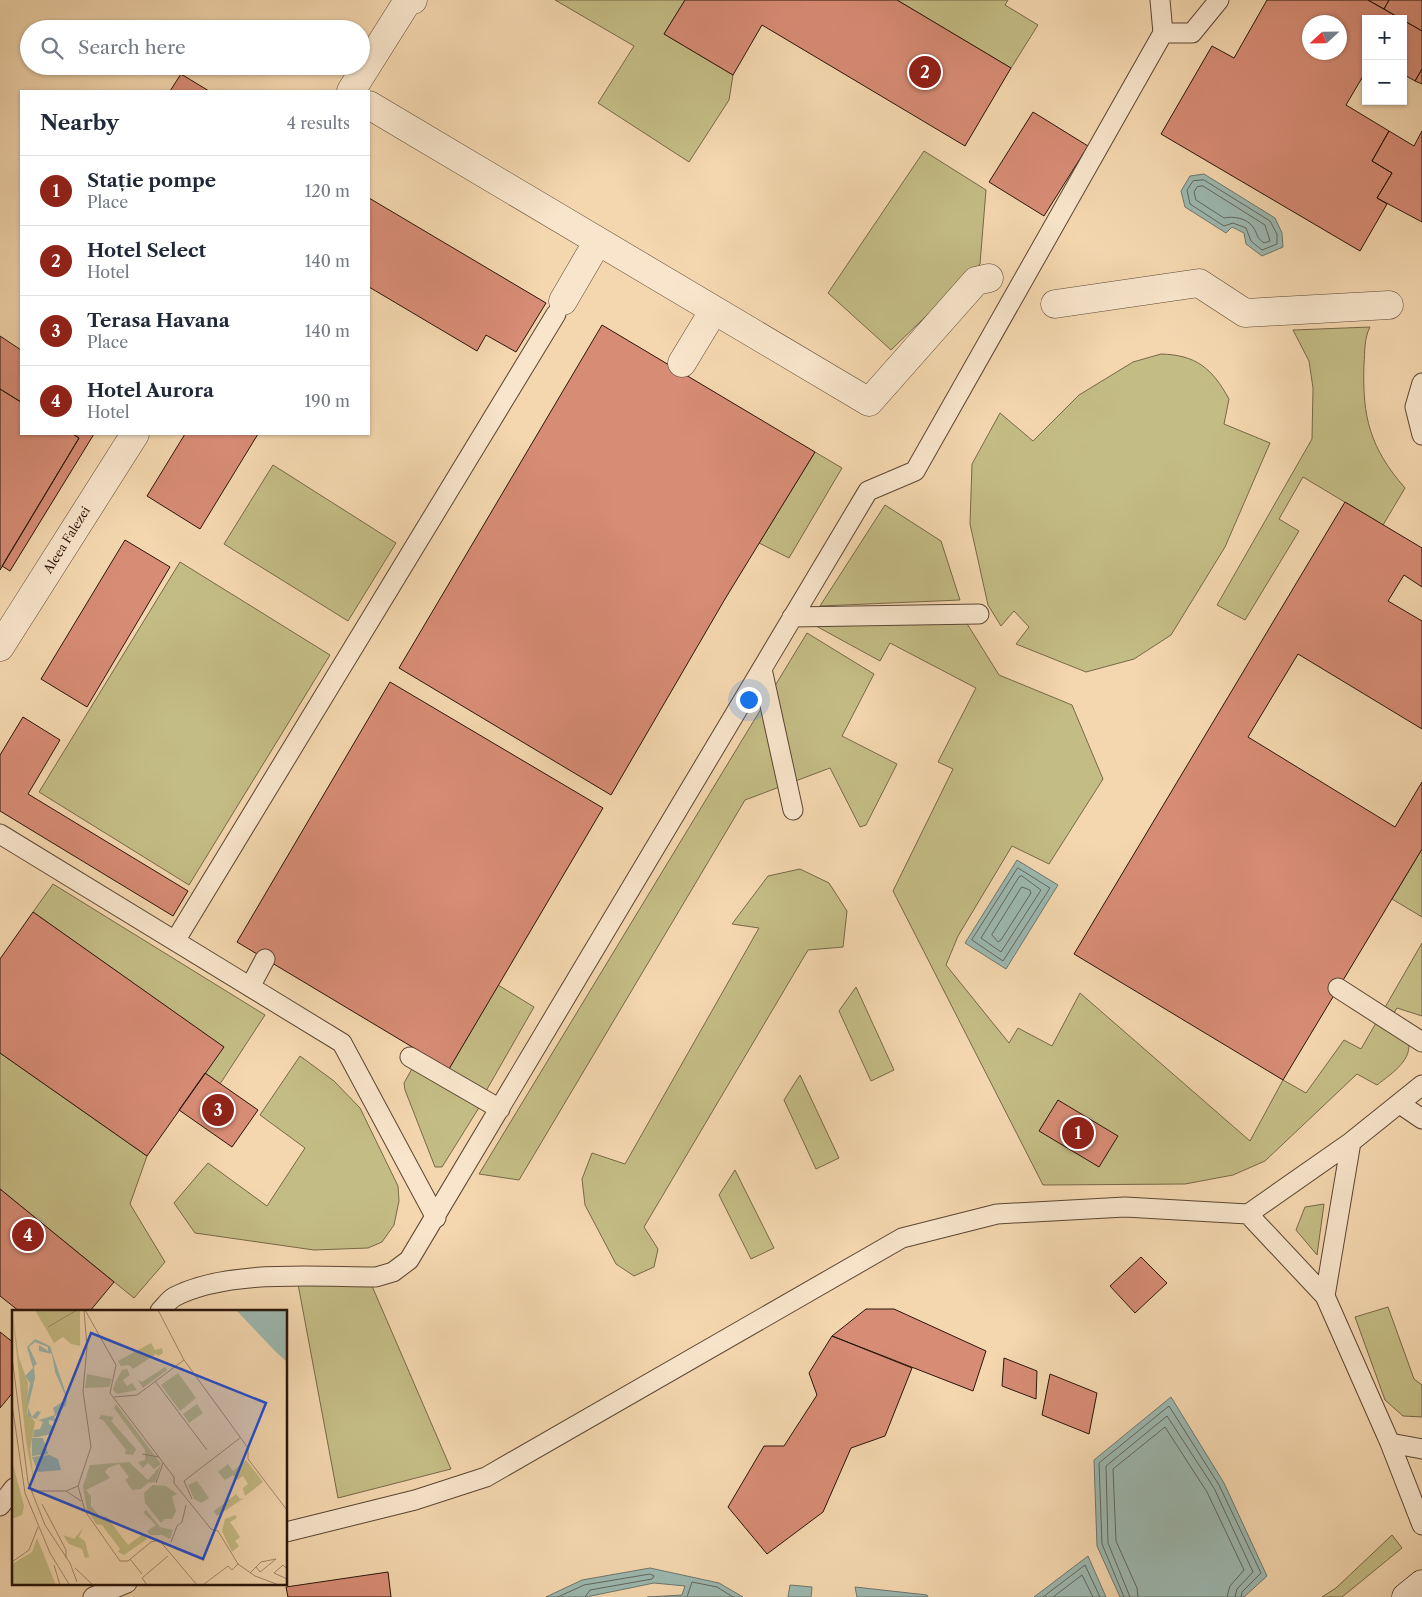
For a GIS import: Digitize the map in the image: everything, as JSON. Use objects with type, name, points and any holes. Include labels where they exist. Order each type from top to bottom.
[{"type":"street","points":[[370,61],[407,2],[413,0]]},
{"type":"street","points":[[352,90],[361,75]]},
{"type":"street","points":[[370,106],[869,402],[976,280],[989,278]]},
{"type":"street","points":[[559,307],[598,241]]},
{"type":"street","points":[[1055,304],[1199,283],[1245,313],[1389,305]]},
{"type":"street","points":[[682,363],[714,310]]},
{"type":"street","name":"Aleea Falezei","points":[[0,647],[134,435]]},
{"type":"street","points":[[1406,1597],[1422,1584]]},
{"type":"lane","points":[[161,1310],[173,1298],[210,1285],[266,1276],[376,1277],[393,1272],[409,1260],[436,1218],[868,491],[915,471],[1163,33],[1160,0]]},
{"type":"lane","points":[[1163,33],[1192,34],[1219,0]]},
{"type":"lane","points":[[175,941],[559,307]]},
{"type":"lane","points":[[1422,383],[1415,407],[1422,435]]},
{"type":"lane","points":[[792,617],[980,614]]},
{"type":"lane","points":[[762,669],[793,810]]},
{"type":"lane","points":[[0,834],[342,1044],[436,1218]]},
{"type":"lane","points":[[250,987],[265,959]]},
{"type":"lane","points":[[1338,988],[1422,1042]]},
{"type":"lane","points":[[410,1057],[500,1109]]},
{"type":"lane","points":[[288,1532],[415,1500],[486,1477],[902,1238],[998,1214],[1125,1207],[1248,1214],[1351,1142],[1400,1104],[1422,1084]]},
{"type":"lane","points":[[1400,1104],[1422,1119]]},
{"type":"lane","points":[[1325,1296],[1351,1142]]},
{"type":"lane","points":[[1248,1214],[1325,1296],[1390,1444],[1422,1525]]},
{"type":"lane","points":[[1390,1444],[1422,1449]]},
{"type":"lane","points":[[0,1506],[12,1491]]},
{"type":"lane","points":[[93,1597],[125,1584]]},
{"type":"shaded area","points":[[555,0],[685,0],[664,34],[733,75],[729,100],[689,162],[598,103],[634,46]]},
{"type":"shaded area","points":[[897,0],[1008,0],[1005,5],[1038,25],[1011,68]]},
{"type":"shaded area","points":[[924,151],[986,190],[980,264],[891,350],[828,293]]},
{"type":"shaded area","points":[[1370,327],[1366,341],[1364,364],[1367,416],[1376,445],[1393,473],[1405,488],[1383,525],[1303,477],[1279,519],[1299,531],[1245,620],[1217,605],[1312,439],[1313,388],[1309,361],[1293,330]]},
{"type":"shaded area","points":[[1161,354],[1184,357],[1202,365],[1216,379],[1229,399],[1224,424],[1270,443],[1225,547],[1171,635],[1134,659],[1086,672],[1016,644],[1029,627],[1014,611],[1001,626],[988,605],[970,524],[972,464],[1000,413],[1033,441],[1079,395],[1133,362]]},
{"type":"shaded area","points":[[815,452],[842,468],[789,558],[759,543]]},
{"type":"shaded area","points":[[273,465],[396,543],[348,621],[224,544]]},
{"type":"shaded area","points":[[885,505],[941,541],[960,600],[820,606]]},
{"type":"shaded area","points":[[180,562],[330,655],[189,885],[39,792]]},
{"type":"shaded area","points":[[966,622],[999,675],[1072,705],[1103,779],[1049,864],[1012,846],[958,936],[946,965],[1009,1043],[1018,1028],[1052,1046],[1080,993],[1250,1141],[1283,1080],[1306,1093],[1344,1040],[1361,1049],[1422,943],[1422,1016],[1397,1008],[1386,1026],[1409,1044],[1406,1056],[1399,1067],[1377,1085],[1357,1074],[1265,1161],[1233,1175],[1185,1184],[1043,1185],[893,891],[953,769],[938,762],[976,688],[890,643],[880,661],[816,626]]},
{"type":"shaded area","points":[[807,633],[874,674],[842,736],[897,764],[866,825],[860,827],[830,768],[745,800],[519,1180],[479,1174]]},
{"type":"shaded area","points":[[1422,849],[1422,917],[1392,899]]},
{"type":"shaded area","points":[[800,869],[829,883],[847,911],[843,947],[808,950],[644,1227],[658,1249],[654,1267],[634,1276],[616,1264],[585,1205],[582,1179],[592,1153],[625,1164],[759,928],[732,924],[768,876]]},
{"type":"shaded area","points":[[53,884],[265,1015],[220,1084],[205,1073],[223,1047],[33,912]]},
{"type":"shaded area","points":[[498,985],[534,1007],[486,1091],[449,1069]]},
{"type":"shaded area","points":[[856,987],[894,1070],[871,1081],[839,1011]]},
{"type":"shaded area","points":[[0,1053],[147,1156],[130,1204],[165,1262],[134,1298],[0,1189]]},
{"type":"shaded area","points":[[300,1056],[334,1081],[360,1108],[398,1186],[399,1201],[394,1225],[382,1242],[368,1248],[314,1250],[195,1233],[174,1203],[208,1163],[267,1206],[305,1148],[260,1115]]},
{"type":"shaded area","points":[[413,1067],[480,1106],[442,1167],[435,1167],[405,1090],[404,1083]]},
{"type":"shaded area","points":[[800,1075],[839,1158],[816,1169],[784,1100]]},
{"type":"shaded area","points":[[735,1170],[774,1248],[751,1259],[719,1195]]},
{"type":"shaded area","points":[[1324,1204],[1317,1255],[1296,1230],[1305,1207]]},
{"type":"shaded area","points":[[298,1284],[372,1286],[451,1469],[338,1498]]},
{"type":"shaded area","points":[[1388,1307],[1414,1379],[1422,1385],[1422,1417],[1403,1416],[1385,1400],[1355,1317]]},
{"type":"shaded area","points":[[1392,1535],[1402,1548],[1342,1597],[1322,1597],[1336,1588]]},
{"type":"water","points":[[1204,174],[1275,218],[1282,233],[1283,247],[1262,256],[1246,244],[1244,233],[1232,227],[1226,233],[1185,207],[1181,191],[1190,176]]},
{"type":"water","points":[[1017,860],[1058,885],[1006,969],[965,943]]},
{"type":"water","points":[[1171,1397],[1224,1483],[1267,1576],[1244,1597],[1120,1597],[1097,1546],[1094,1460]]},
{"type":"water","points":[[1088,1556],[1106,1597],[1034,1597]]},
{"type":"water","points":[[650,1568],[719,1583],[743,1597],[647,1597],[682,1595],[685,1586],[654,1583],[586,1597],[546,1597],[582,1580]]},
{"type":"water","points":[[790,1585],[812,1587],[811,1597],[788,1597]]},
{"type":"water","points":[[855,1587],[927,1595],[928,1597],[857,1597]]},
{"type":"building","points":[[685,0],[897,0],[1011,68],[965,146],[762,25],[733,75],[664,34]]},
{"type":"building","points":[[1267,0],[1368,0],[1394,15],[1362,15],[1362,78],[1346,105],[1389,131],[1372,161],[1392,173],[1377,198],[1387,204],[1360,251],[1161,134],[1212,46],[1234,58]]},
{"type":"building","points":[[1368,0],[1389,0],[1384,9]]},
{"type":"building","points":[[1389,0],[1422,0],[1422,31],[1407,22],[1407,15],[1394,15],[1384,9]]},
{"type":"building","points":[[1407,22],[1422,31],[1422,69],[1415,81],[1407,76]]},
{"type":"building","points":[[1422,69],[1422,84],[1415,81]]},
{"type":"building","points":[[180,75],[183,75],[207,90],[171,90]]},
{"type":"building","points":[[1033,112],[1088,146],[1044,216],[989,182]]},
{"type":"building","points":[[1389,131],[1414,146],[1422,131],[1422,222],[1377,198],[1392,173],[1372,161]]},
{"type":"building","points":[[370,199],[546,303],[516,352],[486,335],[477,351],[370,288]]},
{"type":"building","points":[[602,325],[815,452],[725,599],[611,795],[399,668]]},
{"type":"building","points":[[0,336],[20,349],[20,401],[0,389]]},
{"type":"building","points":[[0,389],[20,401],[20,435],[74,435],[79,438],[0,570]]},
{"type":"building","points":[[74,435],[93,435],[10,571],[2,566],[79,438]]},
{"type":"building","points":[[184,435],[257,435],[200,529],[147,496]]},
{"type":"building","points":[[1345,502],[1422,548],[1422,587],[1404,575],[1388,601],[1422,621],[1422,729],[1298,654],[1248,737],[1395,827],[1422,782],[1422,849],[1283,1080],[1074,954]]},
{"type":"building","points":[[125,540],[170,567],[87,707],[41,679]]},
{"type":"building","points":[[390,682],[603,808],[449,1069],[237,942]]},
{"type":"building","points":[[23,717],[60,740],[28,794],[188,891],[173,916],[0,811],[0,755]]},
{"type":"building","points":[[33,912],[224,1047],[147,1156],[0,1053],[0,959]]},
{"type":"building","points":[[205,1073],[258,1110],[232,1147],[179,1110]]},
{"type":"building","points":[[1058,1100],[1118,1136],[1099,1167],[1039,1131]]},
{"type":"building","points":[[0,1189],[114,1282],[91,1310],[18,1310],[0,1296]]},
{"type":"building","points":[[1141,1257],[1167,1283],[1135,1313],[1110,1286]]},
{"type":"building","points":[[866,1309],[894,1309],[986,1351],[973,1391],[832,1336]]},
{"type":"building","points":[[0,1332],[12,1341],[12,1393],[0,1408]]},
{"type":"building","points":[[832,1336],[912,1368],[885,1436],[851,1448],[823,1512],[767,1554],[728,1507],[764,1446],[784,1446],[817,1395],[809,1373]]},
{"type":"building","points":[[1004,1358],[1037,1371],[1036,1399],[1002,1386]]},
{"type":"building","points":[[1050,1374],[1097,1393],[1089,1434],[1042,1415]]},
{"type":"building","points":[[388,1572],[391,1597],[288,1597],[286,1587]]},
{"type":"place","name":"Hotel Select","points":[[925,72]]},
{"type":"place","name":"Terasa Havana","points":[[218,1110]]},
{"type":"place","name":"Stație pompe","points":[[1078,1133]]},
{"type":"place","name":"Hotel Aurora","points":[[28,1235]]}]
